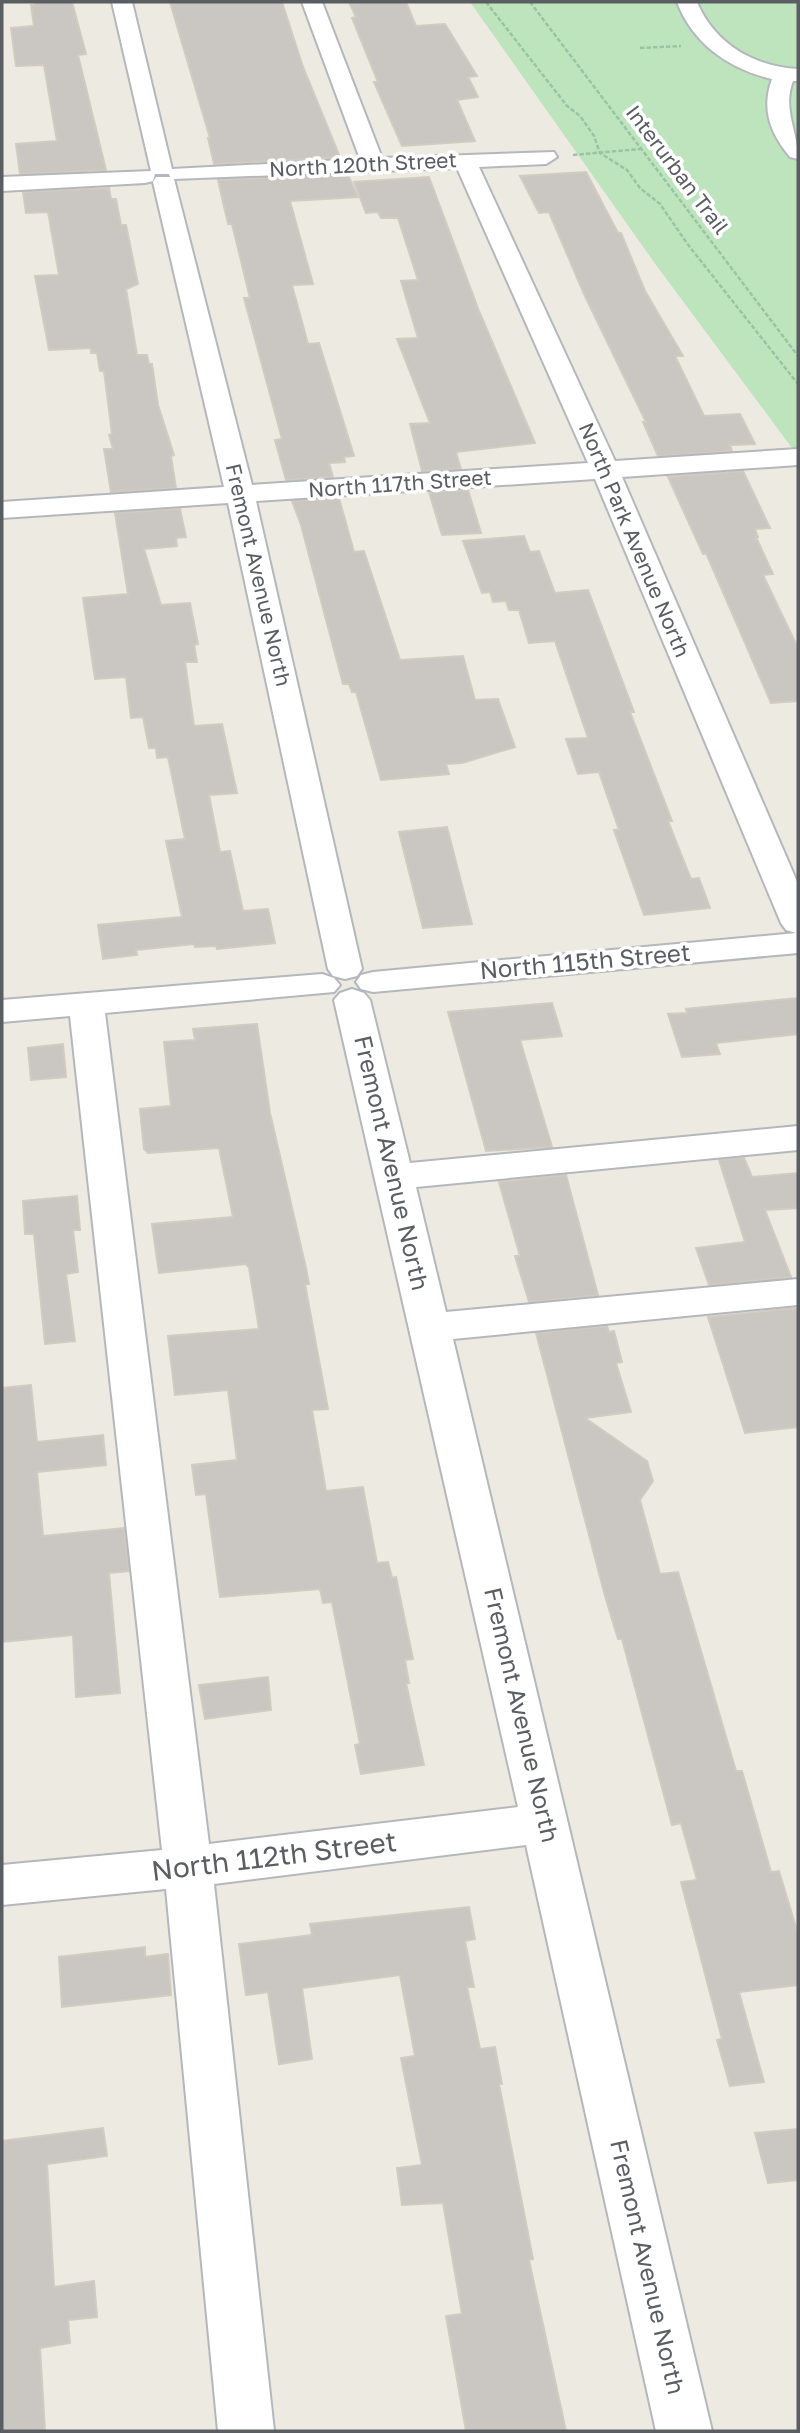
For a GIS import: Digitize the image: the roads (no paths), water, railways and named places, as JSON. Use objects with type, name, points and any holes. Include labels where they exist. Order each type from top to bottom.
[{"type":"street","name":"Fremont Avenue North","points":[[122,2],[240,494],[348,984],[546,1823],[684,2431]]},
{"type":"street","points":[[312,2],[373,163]]},
{"type":"street","points":[[687,2],[694,21],[716,44],[746,62],[791,76],[778,94],[776,114],[783,134],[798,152]]},
{"type":"street","name":"North 120th Street","points":[[2,184],[373,163],[546,157]]},
{"type":"street","name":"North Park Avenue North","points":[[465,160],[605,470],[798,923]]},
{"type":"street","name":"North 117th Street","points":[[2,510],[798,457]]},
{"type":"street","name":"North 115th Street","points":[[2,1011],[348,984],[798,943]]},
{"type":"street","points":[[86,1004],[146,1485],[217,2129],[246,2431]]},
{"type":"street","points":[[395,1177],[798,1138]]},
{"type":"street","points":[[430,1327],[798,1292]]},
{"type":"street","name":"North 112th Street","points":[[2,1885],[187,1867],[546,1823]]}]
